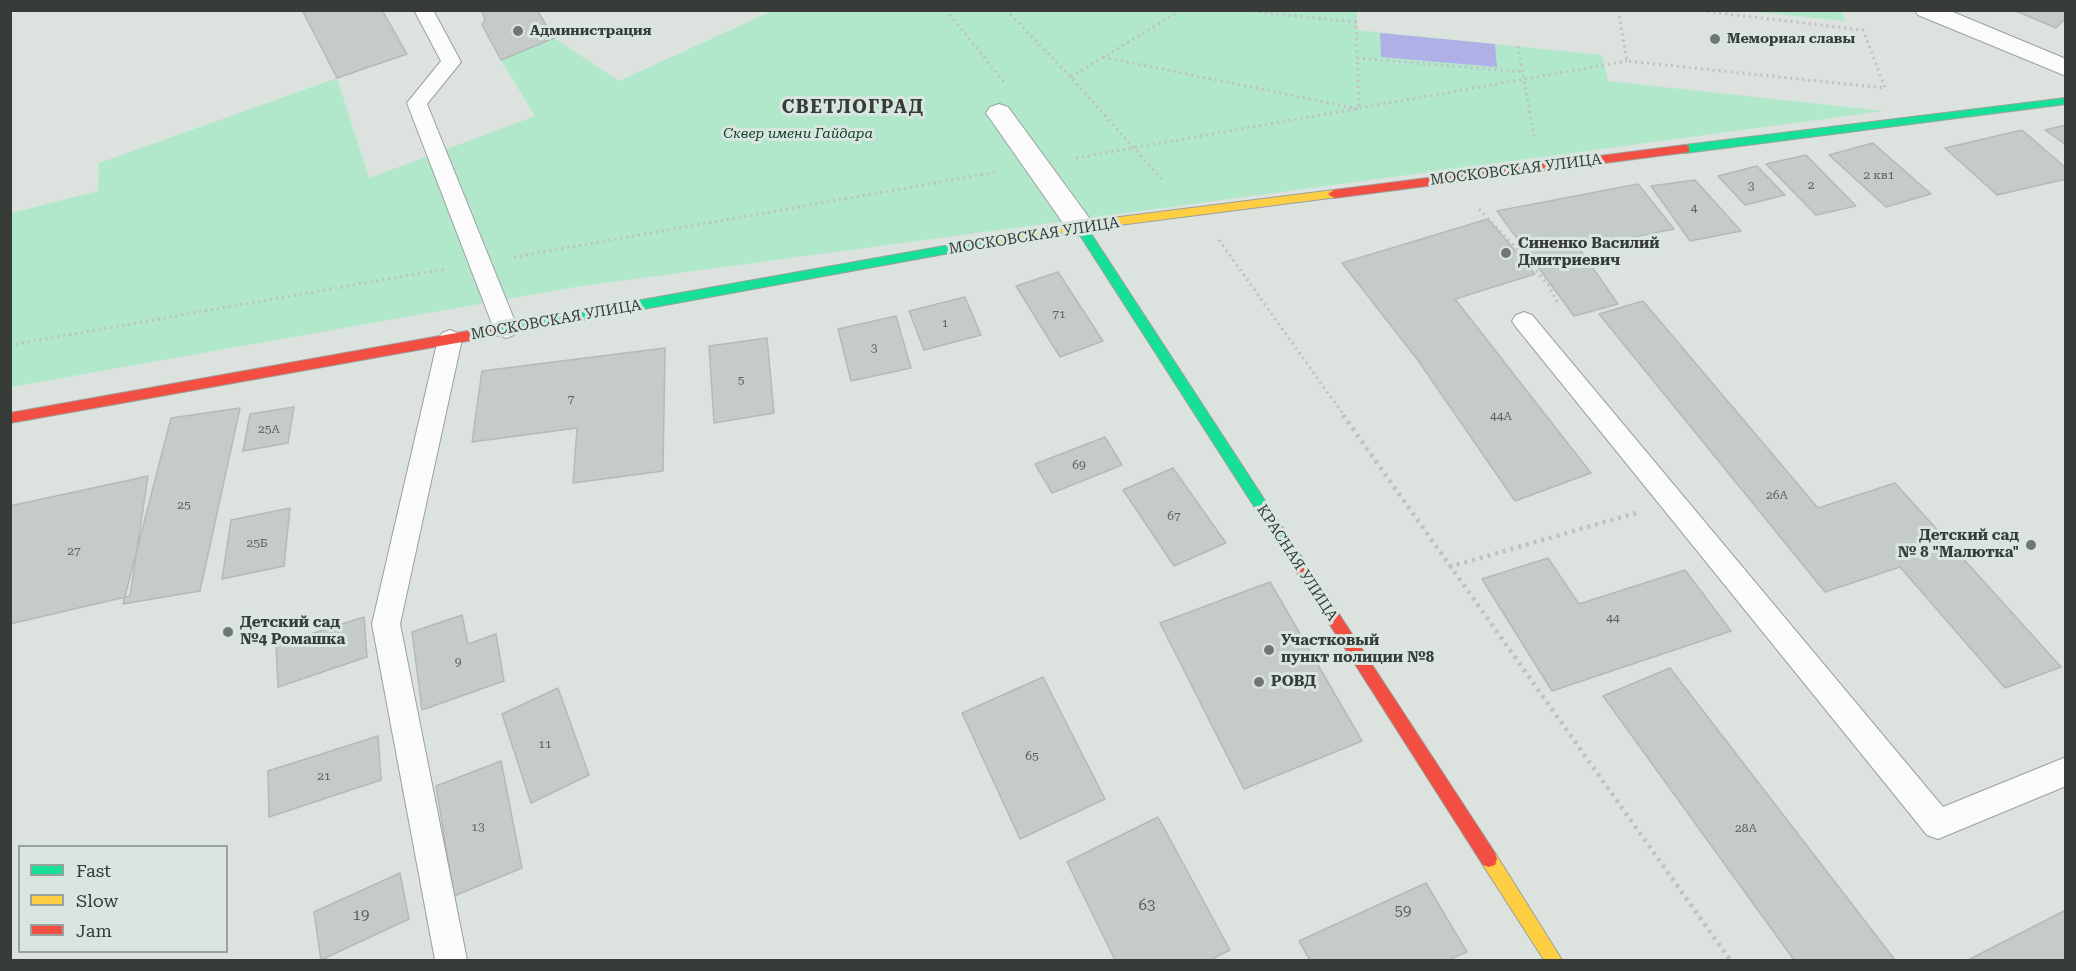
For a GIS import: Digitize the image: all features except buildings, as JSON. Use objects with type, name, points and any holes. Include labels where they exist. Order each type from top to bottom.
[{"type":"street","points":[[1926,10],[2066,68]]},
{"type":"street","name":"МОСКОВСКАЯ УЛИЦА","points":[[10,418],[1080,226],[2066,101]]},
{"type":"street","points":[[999,113],[1080,226]]},
{"type":"street","name":"КРАСНАЯ УЛИЦА","points":[[1080,226],[1554,960]]},
{"type":"lane","points":[[423,10],[451,62],[417,103],[506,329]]},
{"type":"lane","points":[[1524,321],[1938,824],[2066,771]]},
{"type":"lane","points":[[450,339],[387,624],[451,960]]},
{"type":"path","points":[[1006,10],[1071,77],[1133,149],[1213,232],[1730,960]]},
{"type":"path","points":[[1071,77],[1181,10]]},
{"type":"path","points":[[1238,10],[1356,22],[1359,109]]},
{"type":"path","points":[[1618,10],[1627,61]]},
{"type":"path","points":[[10,345],[1627,61],[1885,88],[1863,30],[1693,10]]},
{"type":"path","points":[[1518,46],[1539,167]]},
{"type":"path","points":[[1103,57],[1359,109]]},
{"type":"path","points":[[1357,58],[1522,72]]},
{"type":"path","points":[[1477,208],[1524,256],[1549,286],[1557,302],[1521,315],[1524,321]]},
{"type":"path","points":[[1449,567],[1673,502]]},
{"type":"green space","name":"Сквер имени Гайдара","points":[[772,11],[1357,11],[1357,30],[1602,55],[1608,81],[1884,111],[575,287],[11,387],[11,213],[98,191],[99,163],[337,78],[369,178],[535,116],[501,60],[554,38],[619,81]]},
{"type":"green space","points":[[1747,11],[1842,11],[1845,21]]},
{"type":"water","points":[[1380,33],[1495,44],[1497,67],[1381,57]]},
{"type":"traffic: fast","points":[[1685,149],[2066,101]]},
{"type":"traffic: fast","points":[[1080,226],[1300,566]]},
{"type":"traffic: fast","points":[[490,332],[995,241]]},
{"type":"traffic: slow","points":[[995,241],[1080,226],[1334,194]]},
{"type":"traffic: slow","points":[[1489,859],[1554,960]]},
{"type":"traffic: jam","points":[[1334,194],[1685,149]]},
{"type":"traffic: jam","points":[[10,418],[490,332]]},
{"type":"traffic: jam","points":[[1300,566],[1489,859]]},
{"type":"place","name":"Администрация","points":[[518,31]]},
{"type":"place","name":"Мемориал славы","points":[[1715,39]]},
{"type":"place","name":"Синенко Василий Дмитриевич","points":[[1506,253]]},
{"type":"place","name":"Детский сад № 8 \"Малютка\"","points":[[2031,545]]},
{"type":"place","name":"Детский сад №4 Ромашка","points":[[228,632]]},
{"type":"place","name":"Участковый пункт полиции №8","points":[[1269,650]]},
{"type":"place","name":"РОВД","points":[[1259,682]]},
{"type":"district","name":"СВЕТЛОГРАД","points":[[853,108]]}]
